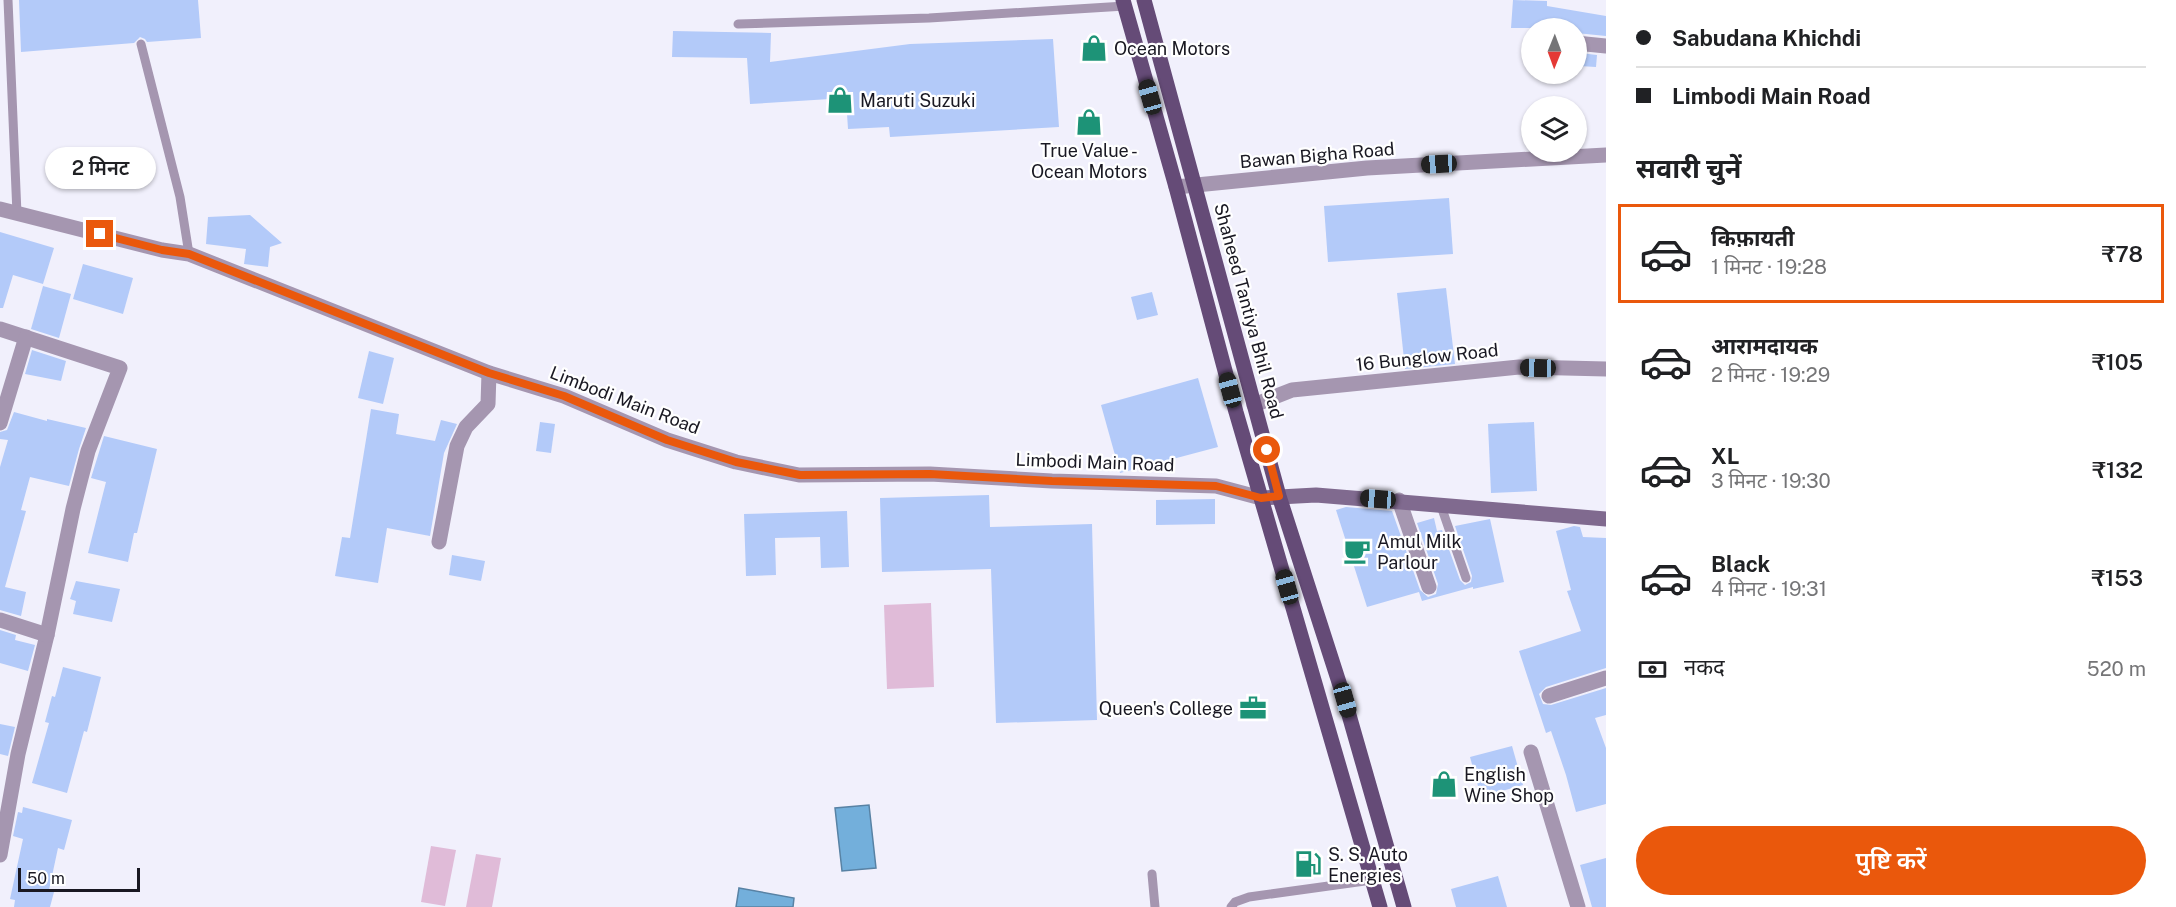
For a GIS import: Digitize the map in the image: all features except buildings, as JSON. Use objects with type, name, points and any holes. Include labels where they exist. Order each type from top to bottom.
[{"type":"main road","name":"Shaheed Tantiya Bhil Road","points":[[1144,0],[1279,496],[1345,700],[1404,907]]},
{"type":"main road","points":[[1124,3],[1236,412],[1380,907]]},
{"type":"street","points":[[1587,44],[1606,46]]},
{"type":"street","name":"Bawan Bigha Road","points":[[1176,187],[1367,168],[1606,155]]},
{"type":"street","name":"Limbodi Main Road","points":[[0,209],[162,250],[189,254],[489,373],[564,396],[687,446],[736,462],[800,475],[930,474],[1052,481],[1216,486],[1261,498]]},
{"type":"street","points":[[0,328],[120,368],[88,451],[73,509],[47,635],[18,754],[0,855]]},
{"type":"street","points":[[0,423],[26,337]]},
{"type":"street","name":"16 Bunglow Road","points":[[1254,405],[1292,390],[1519,368],[1606,369]]},
{"type":"street","points":[[440,542],[457,446],[466,427],[488,404],[489,373]]},
{"type":"street","points":[[1261,498],[1316,495],[1399,500],[1442,506],[1606,519]]},
{"type":"street","points":[[1399,500],[1429,587]]},
{"type":"street","points":[[0,620],[47,635]]},
{"type":"street","points":[[1549,696],[1606,678]]},
{"type":"street","points":[[1531,752],[1578,907]]},
{"type":"lane","points":[[8,0],[17,214]]},
{"type":"lane","points":[[738,24],[929,18],[1124,3]]},
{"type":"lane","points":[[141,44],[180,197],[189,254]]},
{"type":"lane","points":[[1442,506],[1466,578]]},
{"type":"lane","points":[[1152,874],[1155,907]]},
{"type":"lane","points":[[1231,907],[1235,902],[1249,897],[1372,880]]},
{"type":"shaded area","points":[[931,603],[934,687],[887,689],[884,605]]},
{"type":"shaded area","points":[[431,846],[456,850],[445,906],[421,902]]},
{"type":"shaded area","points":[[476,854],[501,858],[492,907],[466,907]]},
{"type":"water","points":[[869,805],[876,868],[842,871],[835,808]]},
{"type":"water","points":[[739,888],[794,898],[793,907],[736,907]]},
{"type":"place","name":"Ocean Motors","points":[[1094,48]]},
{"type":"place","name":"Maruti Suzuki","points":[[840,100]]},
{"type":"place","name":"True Value - Ocean Motors","points":[[1089,122]]},
{"type":"place","name":"Amul Milk Parlour","points":[[1357,551]]},
{"type":"place","name":"Queen's College","points":[[1253,708]]},
{"type":"place","name":"English Wine Shop","points":[[1444,784]]},
{"type":"place","name":"S. S. Auto Energies","points":[[1308,864]]},
{"type":"route","points":[[100,234],[162,250],[189,254],[489,373],[564,396],[667,440],[736,462],[800,475],[930,474],[1052,481],[1216,486],[1261,498],[1279,496],[1267,450]]}]
